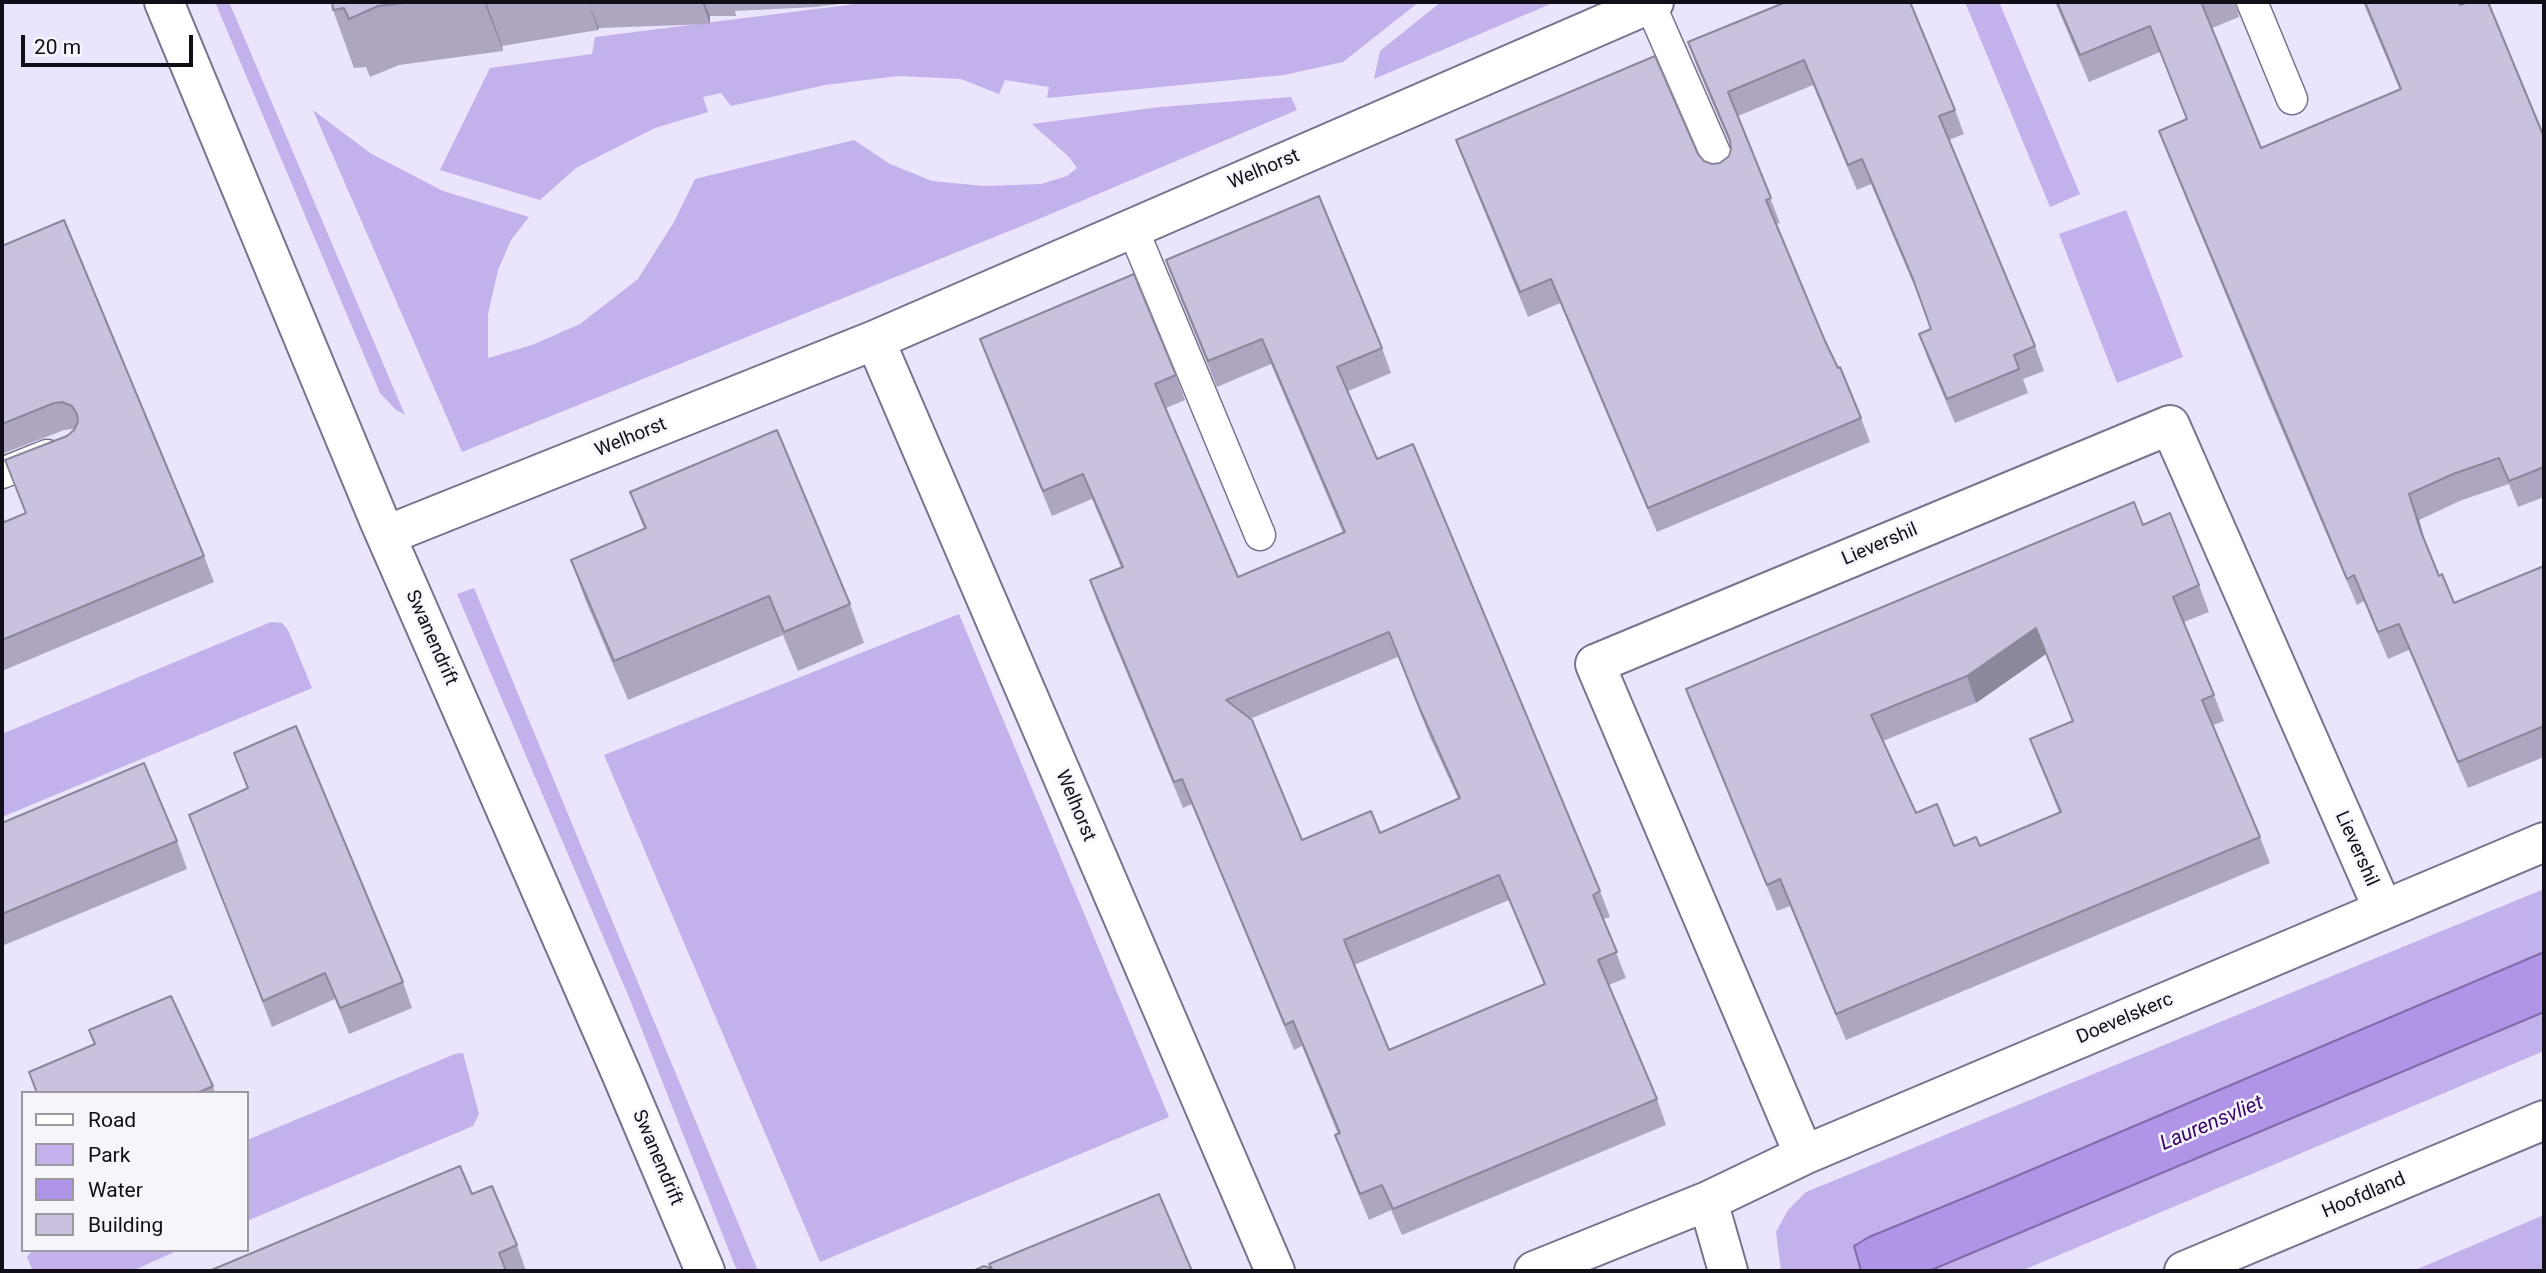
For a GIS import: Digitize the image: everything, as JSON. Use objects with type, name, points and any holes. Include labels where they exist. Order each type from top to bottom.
[{"type":"street","name":"Swanendrift","points":[[164,2],[387,535],[705,1271]]},
{"type":"street","name":"Welhorst","points":[[387,535],[875,340],[1652,3]]},
{"type":"street","name":"Welhorst","points":[[875,340],[1275,1271]]},
{"type":"street","name":"Lievershil","points":[[1804,1156],[1595,664],[1620,653],[2170,425],[2383,909]]},
{"type":"street","name":"Doevelskerc","points":[[1534,1271],[1708,1201],[1804,1156],[2544,842]]},
{"type":"street","name":"Hoofdland","points":[[2184,1271],[2544,1120]]},
{"type":"street","points":[[1708,1201],[1728,1271]]},
{"type":"lane","points":[[2252,2],[2292,99]]},
{"type":"lane","points":[[1652,3],[1723,171]]},
{"type":"lane","points":[[1132,227],[1260,535]]},
{"type":"lane","points":[[2,473],[70,446]]},
{"type":"green space","points":[[215,2],[229,2],[405,415],[395,409],[380,393]]},
{"type":"green space","points":[[871,2],[1419,2],[1343,62],[1284,75],[1047,98],[1049,87],[1005,80],[999,94],[961,79],[898,76],[825,85],[731,106],[721,93],[703,97],[708,112],[655,128],[576,168],[540,200],[440,170],[490,68],[592,54],[595,37]]},
{"type":"green space","points":[[1441,2],[1555,2],[1374,79],[1380,51]]},
{"type":"green space","points":[[1965,2],[1999,2],[2080,194],[2050,207]]},
{"type":"green space","points":[[1291,97],[1297,110],[1034,221],[462,452],[313,110],[370,153],[443,191],[529,217],[511,240],[498,270],[488,314],[488,358],[532,345],[580,324],[638,279],[674,222],[695,179],[854,140],[890,164],[932,181],[984,186],[1041,184],[1067,176],[1077,168],[1069,157],[1032,124],[1160,107]]},
{"type":"green space","points":[[2126,210],[2183,357],[2117,383],[2059,234]]},
{"type":"green space","points":[[474,588],[758,1271],[738,1271],[735,1266],[631,1002],[457,594]]},
{"type":"green space","points":[[959,614],[1169,1117],[820,1262],[604,755]]},
{"type":"green space","points":[[271,622],[282,623],[288,630],[312,688],[2,817],[2,734]]},
{"type":"green space","points":[[2544,889],[2544,952],[1869,1237],[1854,1247],[1861,1271],[1781,1271],[1776,1232],[1788,1210],[1806,1192]]},
{"type":"green space","points":[[2544,1012],[2544,1051],[2021,1271],[1929,1271]]},
{"type":"green space","points":[[463,1053],[479,1114],[473,1126],[248,1221],[248,1140]]},
{"type":"green space","points":[[2544,1215],[2544,1271],[2413,1271]]},
{"type":"green space","points":[[31,1252],[175,1252],[132,1271],[33,1271],[27,1257]]},
{"type":"water","name":"Laurensvliet","points":[[2544,952],[2544,1012],[1929,1271],[1861,1271],[1854,1246],[1869,1237]]},
{"type":"building","points":[[332,2],[413,2],[378,6],[349,19],[344,8],[333,10]]},
{"type":"building","points":[[1786,2],[1910,2],[1955,110],[1939,116],[2035,346],[2014,355],[2019,369],[1947,399],[1919,334],[1931,329],[1913,279],[1862,159],[1848,165],[1804,60],[1728,92],[1771,198],[1766,200],[1825,341],[1838,368],[1840,367],[1861,418],[1648,508],[1551,279],[1520,292],[1456,140],[1655,56],[1698,154],[1704,161],[1720,163],[1729,156],[1730,140],[1688,42]]},
{"type":"building","points":[[2057,2],[2201,2],[2261,148],[2401,89],[2365,2],[2459,2],[2460,5],[2468,2],[2488,2],[2544,137],[2544,467],[2509,481],[2499,458],[2453,474],[2409,494],[2439,576],[2442,574],[2454,603],[2544,566],[2544,726],[2458,762],[2399,624],[2378,632],[2354,575],[2347,579],[2159,131],[2187,119],[2150,26],[2080,55]]},
{"type":"building","points":[[1319,196],[1382,348],[1337,367],[1377,459],[1413,444],[1600,891],[1593,895],[1617,952],[1598,960],[1657,1099],[1393,1209],[1382,1185],[1360,1194],[1335,1135],[1340,1133],[1293,1021],[1285,1025],[1182,779],[1174,782],[1090,580],[1123,567],[1083,474],[1043,491],[980,339],[1134,274],[1176,375],[1155,384],[1238,577],[1345,532],[1262,339],[1208,361],[1166,260]],"holes":[[[1389,632],[1460,798],[1380,833],[1371,811],[1302,840],[1252,720],[1226,700]],[[1499,875],[1545,984],[1389,1050],[1344,940]]]},
{"type":"building","points":[[64,220],[204,556],[2,640],[2,523],[26,513],[5,460],[67,436],[78,422],[72,406],[62,402],[2,424],[2,246]]},
{"type":"building","points":[[777,430],[850,604],[784,632],[769,596],[614,661],[571,560],[646,528],[630,492]]},
{"type":"building","points":[[2134,502],[2143,525],[2170,513],[2199,585],[2173,597],[2214,695],[2202,700],[2260,837],[1836,1014],[1780,879],[1767,885],[1686,689]],"holes":[[[2036,628],[2073,721],[2030,739],[2061,812],[1980,846],[1976,837],[1954,846],[1937,804],[1916,813],[1871,715],[1967,676]]]},
{"type":"building","points":[[296,726],[403,982],[340,1008],[325,973],[263,1001],[189,815],[248,788],[234,753]]},
{"type":"building","points":[[144,763],[177,841],[2,914],[2,823]]},
{"type":"building","points":[[171,996],[213,1086],[202,1091],[36,1091],[29,1072],[95,1044],[89,1030]]},
{"type":"building","points":[[460,1166],[472,1194],[492,1186],[517,1245],[499,1253],[506,1271],[209,1271]]},
{"type":"building","points":[[1159,1194],[1192,1271],[973,1271],[984,1266],[992,1269],[989,1264]]}]
